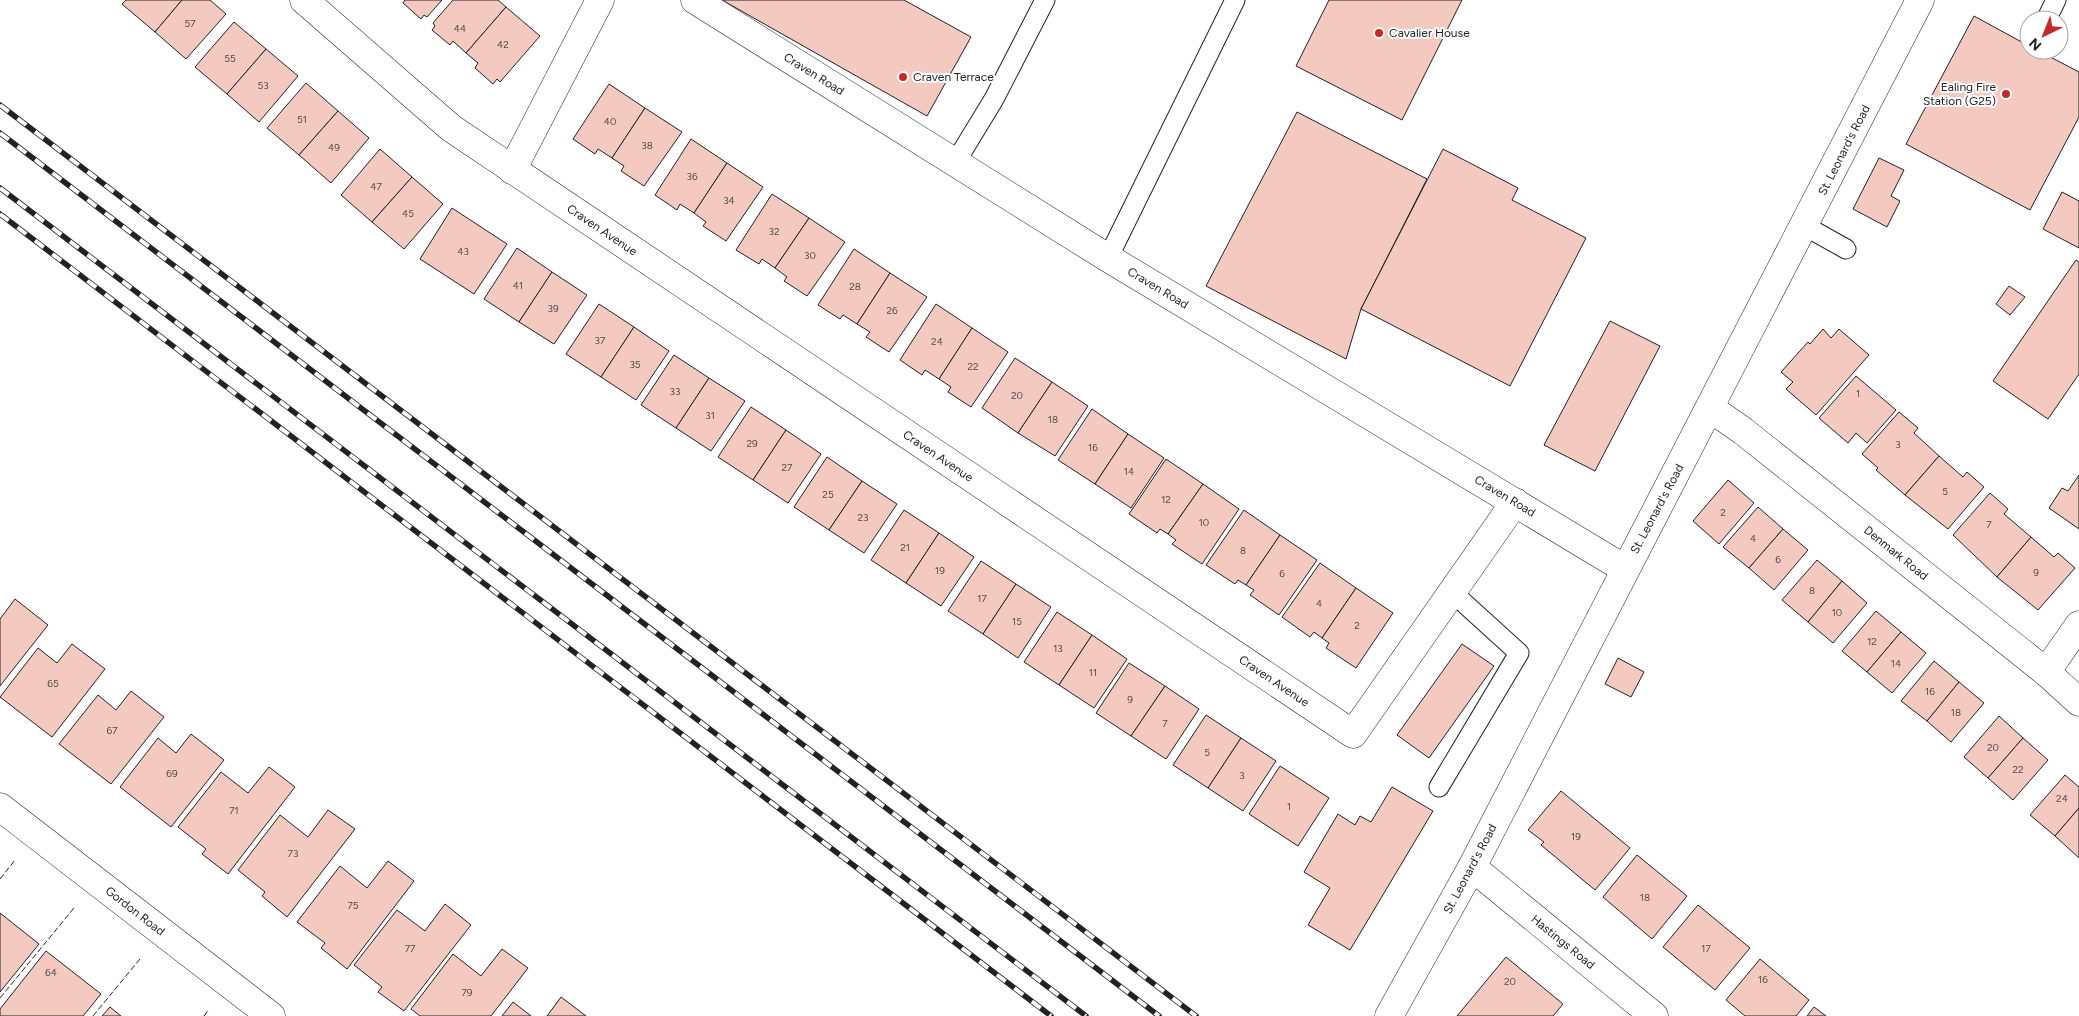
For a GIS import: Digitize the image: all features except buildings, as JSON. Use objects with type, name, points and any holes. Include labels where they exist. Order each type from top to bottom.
[{"type":"street","name":"Craven Avenue","points":[[304,0],[451,128],[1353,734],[1514,502]]},
{"type":"street","points":[[512,170],[600,0]]},
{"type":"street","name":"Craven Road","points":[[695,0],[1108,258],[1625,569]]},
{"type":"street","name":"St. Leonard's Road","points":[[1389,1016],[1472,867],[1625,569],[1805,226],[1920,0]]},
{"type":"street","name":"Denmark Road","points":[[1710,408],[1743,431],[2046,672],[2079,702]]},
{"type":"street","points":[[2046,672],[2079,625]]},
{"type":"street","name":"Gordon Road","points":[[0,806],[271,1016]]},
{"type":"street","name":"Hastings Road","points":[[1472,867],[1654,1016]]},
{"type":"lane","points":[[955,163],[994,99],[1046,0]]},
{"type":"lane","points":[[1108,258],[1234,0]]},
{"type":"lane","points":[[1805,226],[1846,250]]},
{"type":"lane","points":[[1440,788],[1519,653],[1453,592]]},
{"type":"railway","points":[[0,105],[1196,1016]]},
{"type":"railway","points":[[0,133],[1159,1016]]},
{"type":"railway","points":[[0,188],[1086,1016]]},
{"type":"railway","points":[[0,214],[1051,1016]]},
{"type":"fence","points":[[0,879],[15,860]]},
{"type":"fence","points":[[0,998],[74,908]]},
{"type":"fence","points":[[93,1016],[140,959]]},
{"type":"fence","points":[[204,1016],[209,1009]]},
{"type":"place","name":"Cavalier House","points":[[1379,33]]},
{"type":"place","name":"Craven Terrace","points":[[903,77]]},
{"type":"place","name":"Ealing Fire Station (G25)","points":[[2006,94]]}]
